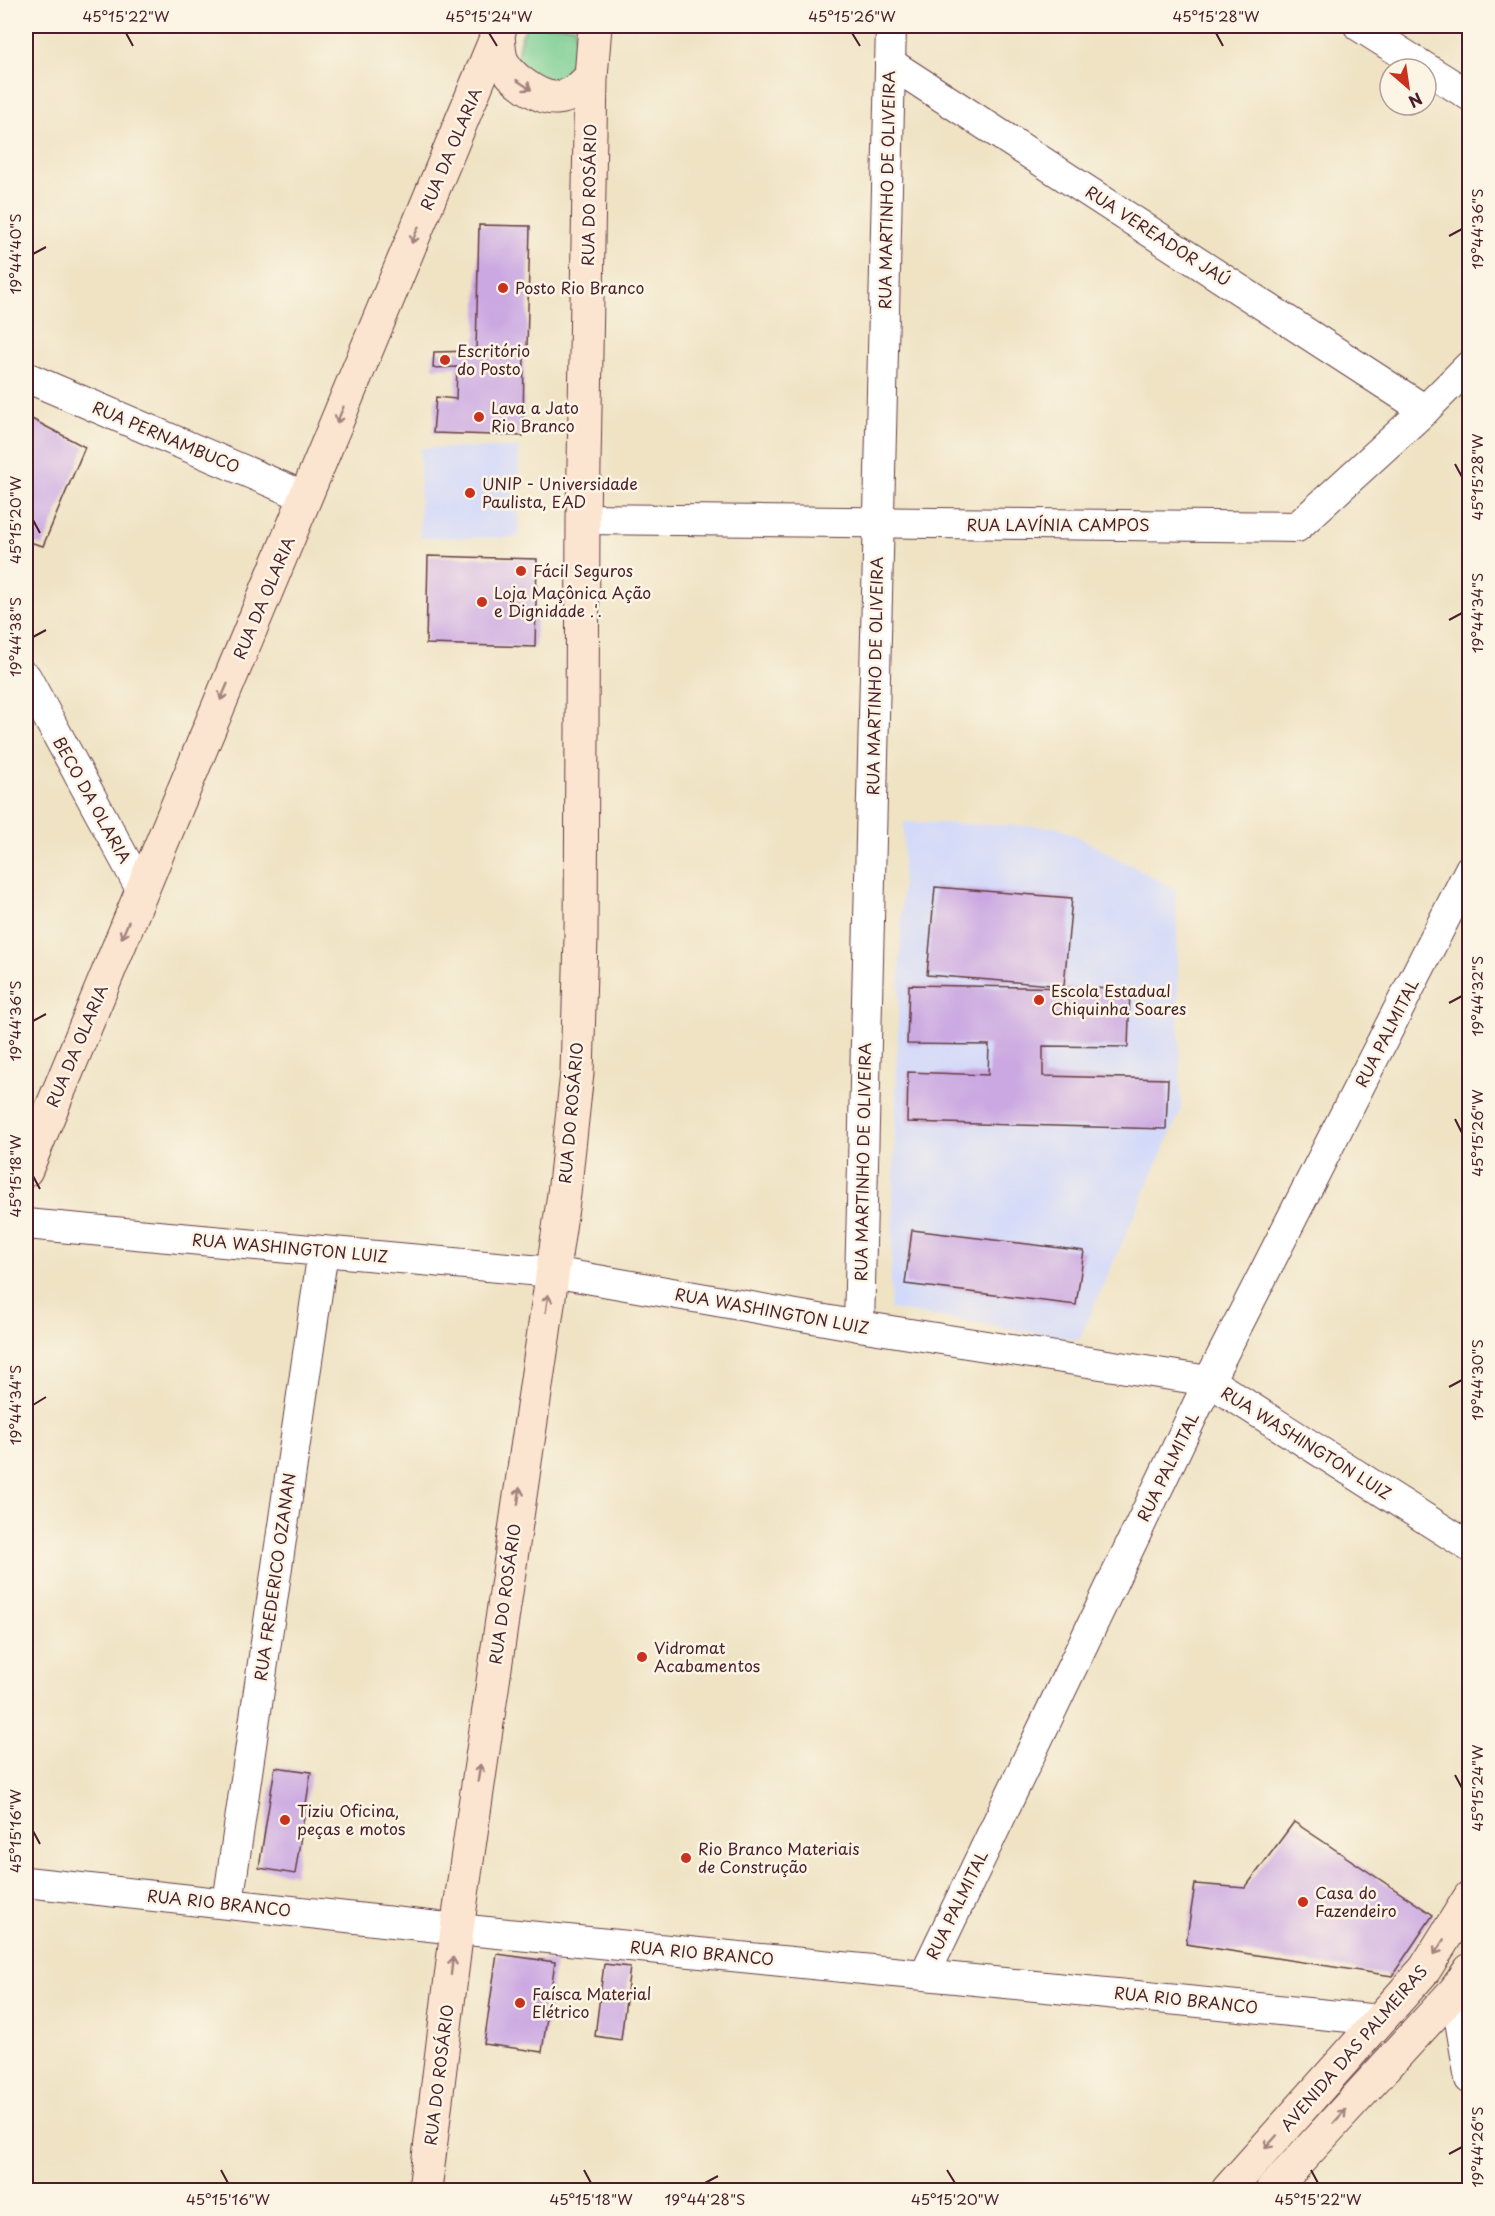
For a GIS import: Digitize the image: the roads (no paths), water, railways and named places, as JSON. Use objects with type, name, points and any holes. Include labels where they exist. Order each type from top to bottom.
[{"type":"main road","name":"RUA DO ROSÁRIO","points":[[425,2190],[457,1929],[564,1194],[577,1073],[581,938],[583,519],[591,76],[595,26]]},
{"type":"main road","points":[[499,31],[502,62],[517,81],[537,92],[556,98],[576,92],[591,76]]},
{"type":"main road","name":"RUA DA OLARIA","points":[[26,1170],[499,31]]},
{"type":"main road","name":"AVENIDA DAS PALMEIRAS","points":[[1228,2190],[1425,1969],[1470,1897]]},
{"type":"main road","name":"AVENIDA DAS PALMEIRAS","points":[[1272,2190],[1462,1980]]},
{"type":"street","name":"RUA MARTINHO DE OLIVEIRA","points":[[859,1326],[891,26]]},
{"type":"street","points":[[1359,26],[1470,96]]},
{"type":"street","name":"RUA VEREADOR JAÚ","points":[[890,63],[1425,410]]},
{"type":"street","name":"RUA LAVÍNIA CAMPOS","points":[[583,519],[1297,527],[1425,410],[1470,365]]},
{"type":"street","name":"RUA PERNAMBUCO","points":[[26,377],[306,496]]},
{"type":"street","name":"BECO DA OLARIA","points":[[26,677],[142,891]]},
{"type":"street","name":"RUA PALMITAL","points":[[925,1974],[1209,1381],[1470,869]]},
{"type":"street","name":"RUA WASHINGTON LUIZ","points":[[26,1224],[552,1272],[859,1326],[1209,1381],[1470,1547]]},
{"type":"street","name":"RUA FREDERICO OZANAN","points":[[228,1903],[323,1251]]},
{"type":"street","name":"RUA RIO BRANCO","points":[[26,1882],[457,1929],[1380,2020]]},
{"type":"street","points":[[1462,1980],[1470,2079]]},
{"type":"place","name":"Posto Rio Branco","points":[[503,288]]},
{"type":"place","name":"Escritório do Posto","points":[[445,360]]},
{"type":"place","name":"Lava a Jato Rio Branco","points":[[479,417]]},
{"type":"place","name":"UNIP - Universidade Paulista, EAD","points":[[470,493]]},
{"type":"place","name":"Fácil Seguros","points":[[521,571]]},
{"type":"place","name":"Loja Maçônica Ação e Dignidade .'.","points":[[482,602]]},
{"type":"place","name":"Escola Estadual Chiquinha Soares","points":[[1039,1000]]},
{"type":"place","name":"Vidromat Acabamentos","points":[[642,1657]]},
{"type":"place","name":"Tiziu Oficina, peças e motos","points":[[285,1820]]},
{"type":"place","name":"Rio Branco Materiais de Construção","points":[[686,1858]]},
{"type":"place","name":"Casa do Fazendeiro","points":[[1303,1902]]},
{"type":"place","name":"Faísca Material Elétrico","points":[[520,2003]]}]
